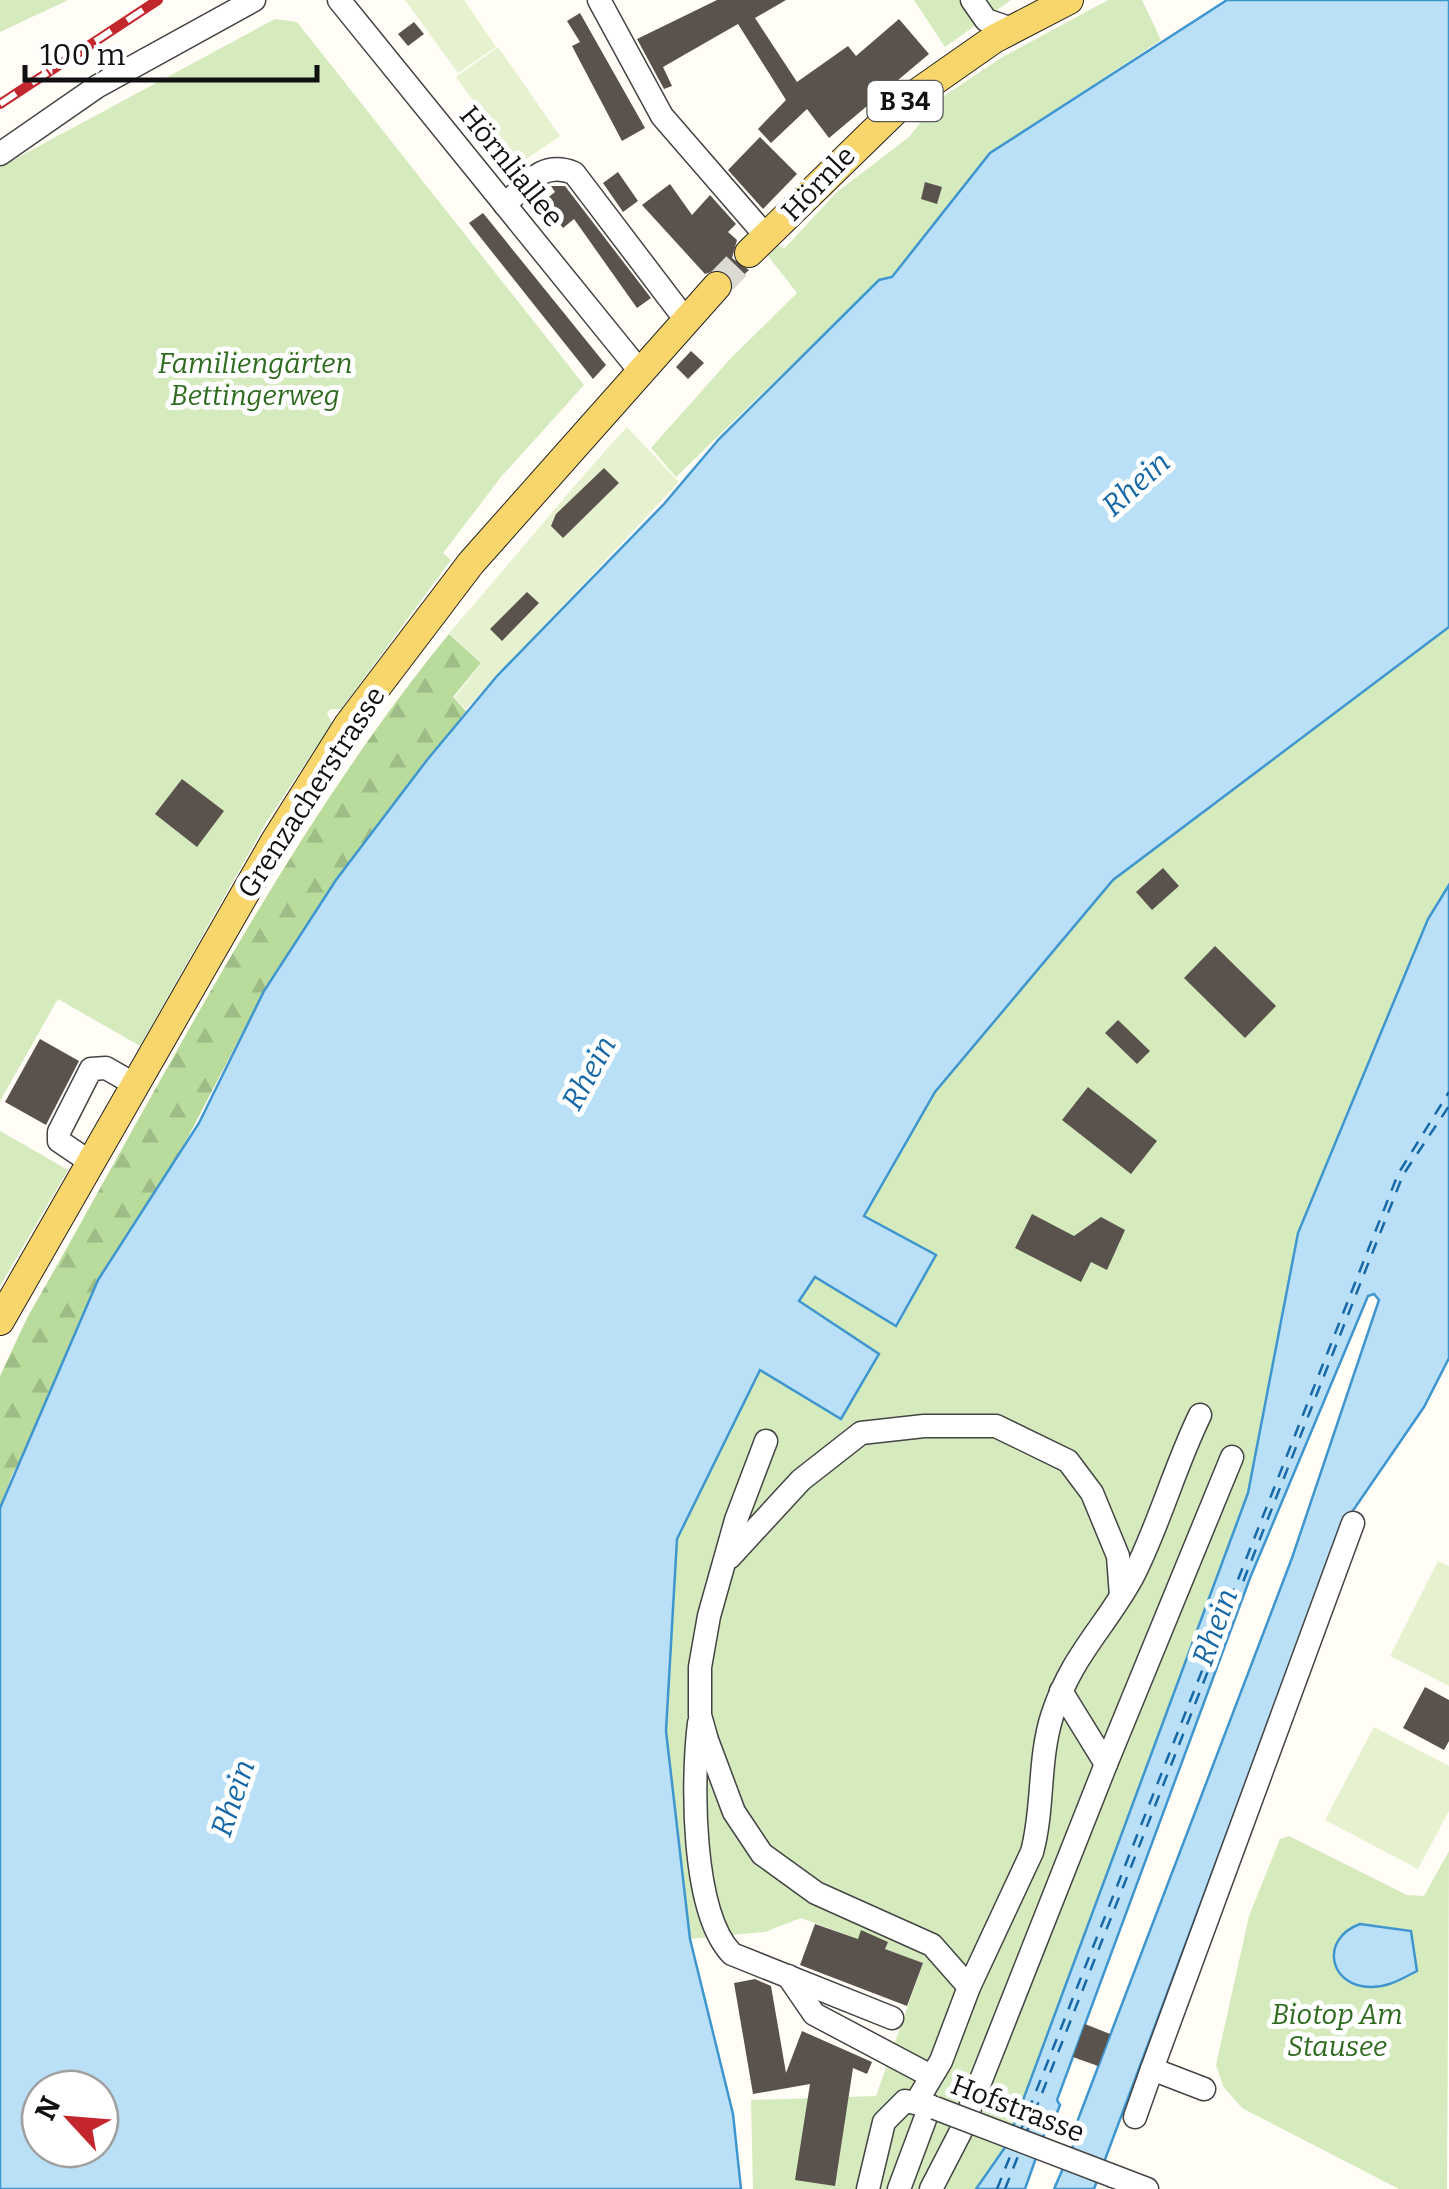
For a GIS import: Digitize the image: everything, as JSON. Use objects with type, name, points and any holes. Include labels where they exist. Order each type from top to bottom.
[{"type":"main road","name":"Hörnle","points":[[758,244],[877,124],[1012,30],[1069,0]]},
{"type":"main road","points":[[688,315],[716,286]]},
{"type":"main road","name":"Grenzacherstrasse","points":[[2,1311],[275,841],[348,726],[471,563],[688,315]]},
{"type":"street","points":[[0,154],[98,86],[254,0]]},
{"type":"street","name":"Hörnliallee","points":[[339,0],[639,370]]},
{"type":"street","name":"Hörnle","points":[[599,0],[662,116],[758,244]]},
{"type":"street","points":[[972,0],[986,20],[1012,30]]},
{"type":"street","points":[[505,205],[540,171],[557,166],[574,173],[688,315]]},
{"type":"street","points":[[90,1162],[65,1148],[59,1132],[90,1070],[106,1068],[134,1084]]},
{"type":"street","points":[[898,2189],[927,2105],[928,2075],[940,2061],[969,1987],[1032,1852],[1038,1830],[1043,1753],[1061,1691],[1092,1632],[1121,1596],[1200,1415]]},
{"type":"street","points":[[724,1563],[801,1480],[861,1433],[924,1426],[996,1426],[1068,1462],[1092,1493],[1118,1556],[1121,1596]]},
{"type":"street","points":[[766,1441],[724,1563],[700,1667],[694,1763],[710,1916],[721,1943],[732,1954],[892,2018]]},
{"type":"street","points":[[930,2189],[960,2133],[1232,1456]]},
{"type":"street","points":[[1135,2117],[1353,1523]]},
{"type":"street","points":[[1061,1691],[1106,1764]]},
{"type":"street","points":[[700,1715],[734,1812],[762,1854],[816,1893],[932,1945],[969,1987]]},
{"type":"street","points":[[788,1976],[814,2014],[928,2075]]},
{"type":"street","points":[[1152,2069],[1204,2089]]},
{"type":"street","name":"Hofstrasse","points":[[868,2189],[889,2112],[904,2101],[927,2105],[1147,2189]]},
{"type":"green space","points":[[0,0],[68,0],[0,32]]},
{"type":"green space","points":[[405,0],[464,0],[496,47],[458,73]]},
{"type":"green space","points":[[914,0],[1011,0],[945,47]]},
{"type":"green space","points":[[1108,0],[1142,0],[1161,40],[990,153],[892,277],[879,280],[676,477],[651,448],[731,358],[797,293],[758,243],[766,236],[784,249],[836,193],[909,137],[938,100],[1001,58]]},
{"type":"green space","name":"Familiengärten Bettingerweg","points":[[275,19],[297,22],[584,385],[501,477],[443,553],[451,560],[341,709],[330,709],[327,714],[332,723],[267,821],[140,1046],[58,999],[0,1101],[0,167]]},
{"type":"green space","points":[[498,47],[560,136],[519,164],[456,77]]},
{"type":"green space","points":[[627,427],[679,482],[466,709],[454,698],[482,663],[449,633]]},
{"type":"green space","points":[[1449,627],[1449,885],[1428,919],[1298,1233],[1248,1493],[1006,2146],[976,2189],[753,2189],[751,2100],[876,2096],[923,1963],[801,1918],[765,1932],[690,1939],[666,1731],[677,1539],[760,1369],[842,1418],[798,1302],[814,1277],[895,1326],[864,1216],[935,1092],[1113,880]]},
{"type":"green space","points":[[449,634],[481,663],[453,697],[466,711],[336,880],[264,991],[12,1475],[0,1508],[0,1376],[27,1318],[277,879],[331,794]]},
{"type":"green space","points":[[0,1131],[68,1170],[0,1286]]},
{"type":"green space","points":[[1438,1561],[1449,1566],[1449,1686],[1390,1656]]},
{"type":"green space","points":[[1374,1727],[1449,1766],[1449,1811],[1418,1869],[1325,1820]]},
{"type":"green space","name":"Biotop Am Stausee","points":[[1289,1836],[1407,1895],[1424,1896],[1449,1851],[1447,2189],[1399,2189],[1242,2108],[1223,2086],[1216,2065],[1249,1916],[1280,1839]]},
{"type":"water","name":"Rhein","points":[[1227,0],[1449,0],[1449,627],[1113,880],[935,1092],[864,1216],[936,1255],[896,1326],[815,1277],[799,1301],[879,1354],[841,1419],[760,1370],[677,1539],[666,1731],[690,1939],[733,2114],[741,2189],[0,2189],[0,1508],[98,1280],[199,1123],[264,991],[336,880],[427,760],[497,676],[664,504],[719,439],[879,280],[892,277],[990,153]]},
{"type":"water","name":"Rhein","points":[[1449,885],[1449,1358],[1424,1407],[1341,1528],[1094,2189],[1054,2189],[1079,2132],[1074,2130],[1292,1558],[1379,1300],[1374,1294],[1368,1296],[1250,1578],[1057,2100],[1060,2105],[1053,2123],[1049,2121],[1025,2189],[976,2189],[1006,2146],[1248,1493],[1298,1233],[1428,919]]},
{"type":"water","points":[[1360,1924],[1411,1931],[1417,1971],[1377,1987],[1357,1985],[1346,1979],[1338,1971],[1334,1951],[1347,1931]]},
{"type":"building","points":[[717,0],[786,0],[755,18],[797,82],[848,46],[856,56],[899,19],[929,54],[829,138],[807,109],[771,143],[758,129],[786,100],[738,24],[663,67],[672,86],[664,89],[637,39]]},
{"type":"building","points":[[580,13],[645,128],[622,141],[572,46],[580,42],[567,21]]},
{"type":"building","points":[[414,22],[424,34],[408,46],[398,34]]},
{"type":"building","points":[[760,137],[797,174],[763,209],[728,170]]},
{"type":"building","points":[[618,172],[638,201],[623,212],[603,183]]},
{"type":"building","points":[[925,182],[942,187],[937,204],[921,199]]},
{"type":"building","points":[[670,184],[692,215],[710,195],[736,224],[728,232],[737,240],[732,258],[749,270],[734,284],[721,269],[705,274],[642,205]]},
{"type":"building","points":[[551,186],[565,186],[651,298],[637,308],[574,219],[563,228],[542,202],[555,192]]},
{"type":"building","points":[[483,213],[606,365],[593,379],[469,223]]},
{"type":"building","points":[[691,351],[704,363],[688,379],[676,367]]},
{"type":"building","points":[[604,468],[619,483],[563,538],[551,526],[556,514]]},
{"type":"building","points":[[527,592],[539,603],[502,641],[490,629]]},
{"type":"building","points":[[182,779],[224,811],[197,847],[155,814]]},
{"type":"building","points":[[1163,868],[1179,886],[1152,910],[1136,892]]},
{"type":"building","points":[[1215,946],[1276,1006],[1245,1038],[1184,978]]},
{"type":"building","points":[[1118,1020],[1150,1051],[1137,1064],[1105,1033]]},
{"type":"building","points":[[40,1039],[79,1061],[46,1125],[5,1102]]},
{"type":"building","points":[[1088,1087],[1157,1141],[1131,1174],[1062,1120]]},
{"type":"building","points":[[1032,1214],[1074,1236],[1101,1217],[1125,1230],[1107,1270],[1091,1262],[1081,1282],[1015,1248]]},
{"type":"building","points":[[1425,1687],[1449,1700],[1449,1741],[1444,1750],[1403,1728]]},
{"type":"building","points":[[815,1924],[858,1939],[861,1930],[888,1942],[885,1949],[923,1963],[907,2006],[800,1965]]},
{"type":"building","points":[[755,1979],[771,1986],[786,2073],[802,2031],[872,2062],[867,2074],[853,2068],[835,2186],[795,2180],[810,2084],[753,2094],[734,1983]]},
{"type":"building","points":[[1085,2024],[1110,2034],[1098,2066],[1073,2057]]},
{"type":"ferry route","points":[[1020,2132],[1398,1174],[1449,1092]]},
{"type":"ferry route","points":[[1026,2134],[1403,1175],[1449,1106]]},
{"type":"ferry route","points":[[997,2189],[1013,2149]]},
{"type":"ferry route","points":[[1005,2189],[1020,2151]]},
{"type":"tunnel","points":[[717,286],[749,253]]},
{"type":"railway","points":[[0,104],[158,0]]}]
